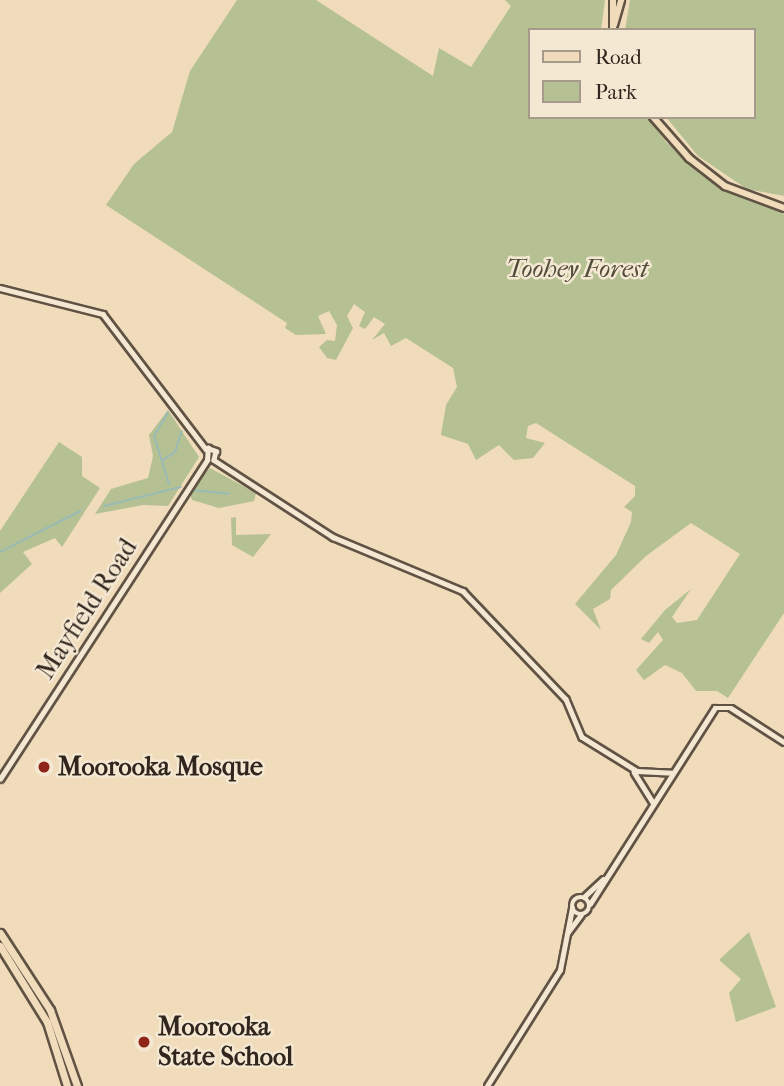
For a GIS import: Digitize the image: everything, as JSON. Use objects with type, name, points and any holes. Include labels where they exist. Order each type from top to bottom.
[{"type":"highway","points":[[0,933],[50,1010],[77,1086]]},
{"type":"highway","points":[[0,946],[47,1021],[66,1086]]},
{"type":"main road","points":[[613,0],[613,28]]},
{"type":"main road","points":[[613,28],[621,0]]},
{"type":"main road","points":[[655,119],[689,158],[725,186],[784,208]]},
{"type":"street","points":[[0,291],[103,314],[206,449],[211,460],[331,536],[466,593],[568,701],[582,737],[631,768],[646,784],[653,803]]},
{"type":"street","points":[[206,449],[216,451],[211,460]]},
{"type":"street","name":"Mayfield Road","points":[[0,779],[211,460]]},
{"type":"street","points":[[566,936],[590,904],[672,773],[720,706],[784,742]]},
{"type":"street","points":[[631,768],[651,774],[672,773]]},
{"type":"street","points":[[646,784],[651,774]]},
{"type":"street","points":[[486,1086],[560,970],[575,899],[584,898],[604,878]]},
{"type":"street","points":[[584,898],[590,904]]},
{"type":"street","points":[[572,908],[581,915]]},
{"type":"green space","name":"Toohey Forest","points":[[237,0],[316,0],[433,76],[439,48],[471,67],[511,6],[505,0],[605,0],[601,28],[528,28],[528,119],[649,119],[667,143],[721,190],[784,213],[784,613],[728,698],[717,691],[696,691],[682,673],[665,665],[644,680],[636,670],[663,640],[658,632],[649,643],[641,639],[665,610],[691,589],[672,617],[677,623],[697,620],[740,554],[691,523],[646,556],[611,590],[610,599],[593,609],[601,630],[575,604],[616,555],[631,522],[632,512],[624,507],[635,496],[635,486],[536,423],[528,426],[526,438],[545,443],[533,458],[514,460],[499,445],[476,460],[468,444],[441,435],[446,405],[457,387],[453,368],[406,338],[391,346],[384,333],[372,340],[385,324],[374,317],[365,329],[359,326],[365,312],[354,304],[347,316],[353,328],[336,360],[327,358],[319,347],[327,340],[335,341],[337,325],[329,311],[318,316],[326,334],[296,335],[285,328],[287,323],[106,205],[134,164],[172,132],[190,71]]},
{"type":"green space","points":[[630,0],[784,0],[784,196],[747,189],[698,156],[668,119],[756,119],[756,28],[625,28]]},
{"type":"green space","points":[[168,410],[199,457],[168,506],[143,505],[95,514],[111,489],[148,478],[153,456],[149,435]]},
{"type":"green space","points":[[59,442],[82,457],[82,476],[100,488],[62,547],[55,538],[23,552],[32,564],[0,593],[0,531]]},
{"type":"green space","points":[[210,468],[256,493],[254,501],[219,508],[192,500],[189,491]]},
{"type":"green space","points":[[236,517],[236,535],[271,534],[253,557],[232,545],[231,518]]},
{"type":"green space","points":[[749,932],[776,1007],[736,1022],[729,993],[741,979],[719,960]]},
{"type":"waterway","points":[[168,412],[154,436],[169,484]]},
{"type":"waterway","points":[[163,460],[175,452],[182,431]]},
{"type":"waterway","points":[[104,506],[181,487]]},
{"type":"waterway","points":[[193,490],[229,494]]},
{"type":"waterway","points":[[0,552],[80,511]]},
{"type":"place","name":"Moorooka Mosque","points":[[44,767]]},
{"type":"place","name":"Moorooka State School","points":[[144,1042]]}]
